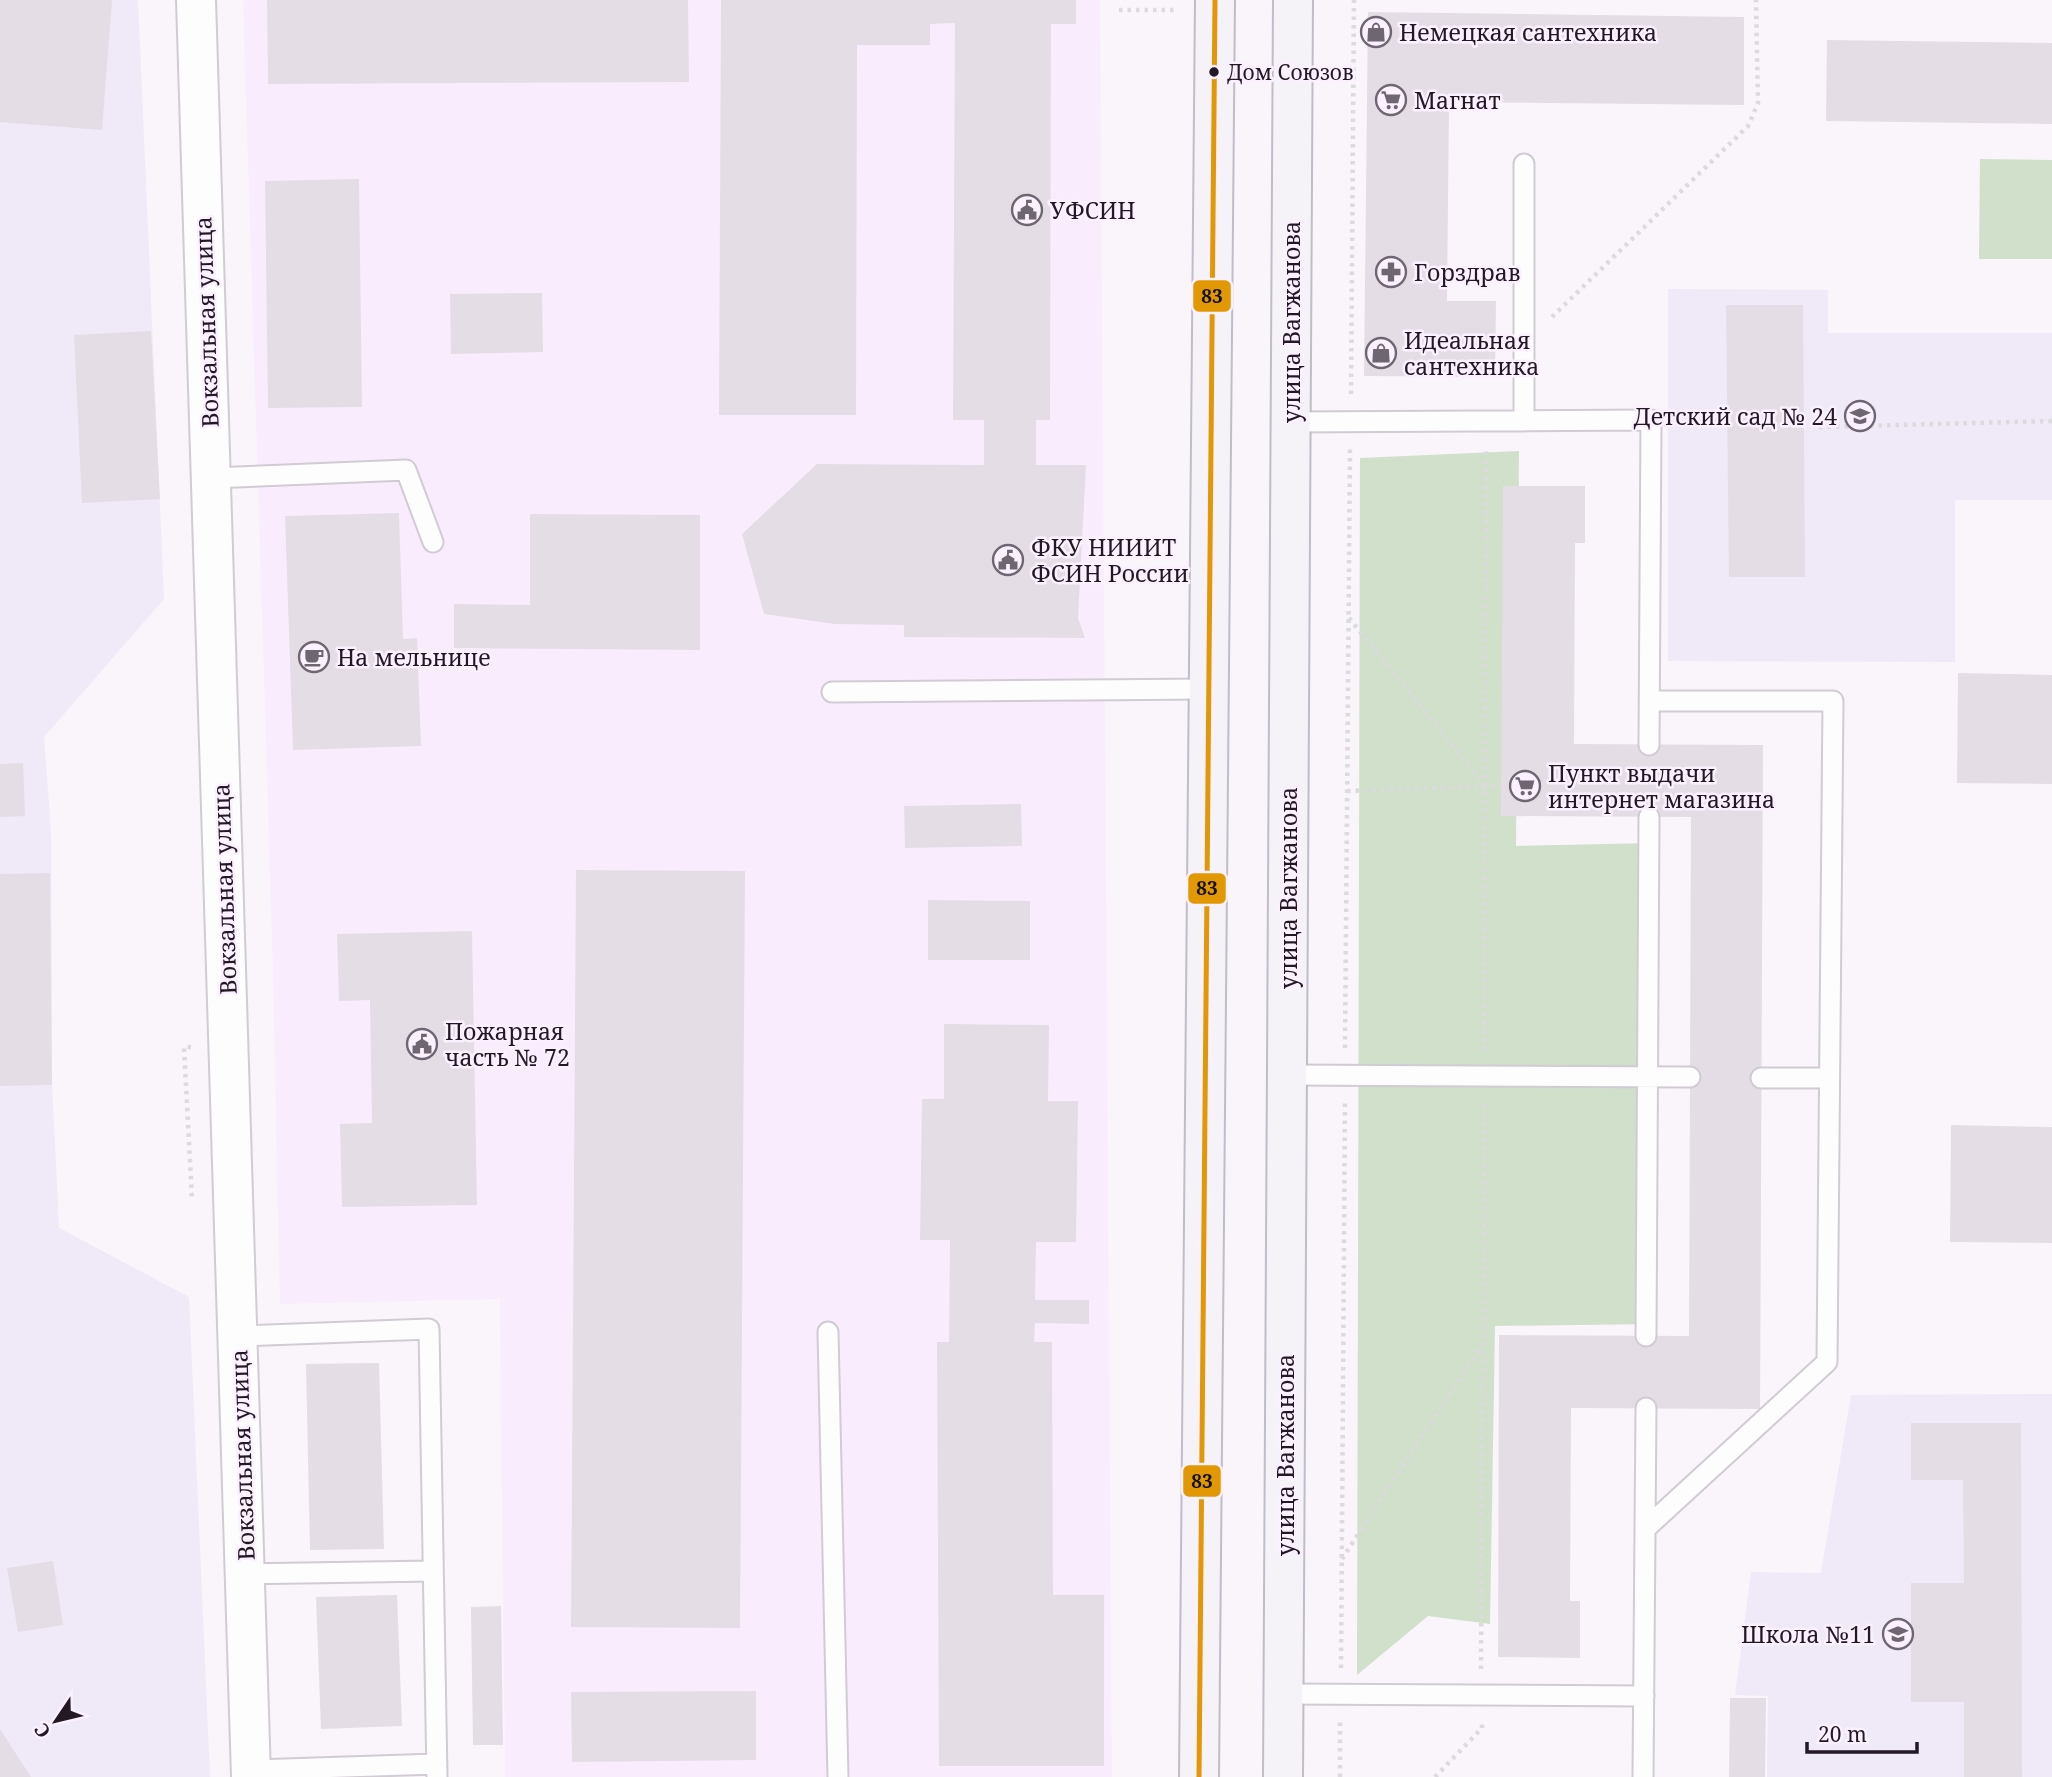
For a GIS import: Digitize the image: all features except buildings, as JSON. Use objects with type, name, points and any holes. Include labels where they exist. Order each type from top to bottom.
[{"type":"main road","points":[[1199,1777],[1215,0]]},
{"type":"main road","name":"улица Вагжанова","points":[[1283,1777],[1293,0]]},
{"type":"street","name":"Вокзальная улица","points":[[196,0],[251,1773]]},
{"type":"lane","points":[[1524,164],[1524,421]]},
{"type":"lane","points":[[1290,422],[1651,420],[1649,745]]},
{"type":"lane","points":[[211,478],[406,470],[433,542]]},
{"type":"lane","points":[[832,692],[1209,689]]},
{"type":"lane","points":[[1645,1529],[1827,1363],[1833,701],[1650,701]]},
{"type":"lane","points":[[1646,1336],[1650,817]]},
{"type":"lane","points":[[1287,1075],[1690,1077]]},
{"type":"lane","points":[[1761,1078],[1829,1078]]},
{"type":"lane","points":[[238,1336],[429,1329],[437,1771],[251,1773]]},
{"type":"lane","points":[[828,1332],[838,1777]]},
{"type":"lane","points":[[1643,1777],[1646,1408]]},
{"type":"lane","points":[[245,1574],[433,1571]]},
{"type":"lane","points":[[1283,1694],[1644,1696]]},
{"type":"path","points":[[1340,1777],[1354,0]]},
{"type":"path","points":[[1524,345],[1748,126],[1758,103],[1756,0]]},
{"type":"path","points":[[1119,10],[1174,10]]},
{"type":"path","points":[[1819,427],[2052,421]]},
{"type":"path","points":[[1349,617],[1485,787]]},
{"type":"path","points":[[1347,790],[1501,786]]},
{"type":"path","points":[[1342,1559],[1482,1343]]},
{"type":"path","points":[[1435,1777],[1482,1728],[1480,1695]]},
{"type":"shaded area","points":[[0,0],[138,0],[164,599],[44,737],[51,831],[52,1085],[59,1228],[189,1297],[210,1777],[0,1777]]},
{"type":"shaded area","points":[[243,0],[1100,0],[1112,1777],[505,1777],[500,1299],[280,1304],[272,936]]},
{"type":"shaded area","name":"Детский сад № 24","points":[[1668,289],[1828,290],[1828,333],[2052,333],[2052,500],[1955,500],[1955,662],[1668,661]]},
{"type":"shaded area","name":"Школа №11","points":[[2052,1394],[2052,1777],[1767,1777],[1768,1696],[1735,1695],[1751,1572],[1821,1573],[1851,1395]]},
{"type":"green space","points":[[1980,159],[2052,160],[2052,259],[1979,259]]},
{"type":"green space","points":[[1519,451],[1516,846],[1655,843],[1651,1324],[1495,1326],[1490,1624],[1428,1616],[1357,1675],[1360,458]]},
{"type":"transit line","name":"83","points":[[1199,1777],[1215,0]]},
{"type":"place","name":"Немецкая сантехника","points":[[1376,32]]},
{"type":"place","name":"Дом Союзов","points":[[1214,72]]},
{"type":"place","name":"Магнат","points":[[1391,100]]},
{"type":"place","name":"УФСИН","points":[[1027,210]]},
{"type":"place","name":"Горздрав","points":[[1391,272]]},
{"type":"place","name":"Идеальная сантехника","points":[[1381,353]]},
{"type":"place","name":"Детский сад № 24","points":[[1860,416]]},
{"type":"place","name":"ФКУ НИИИТ ФСИН России","points":[[1008,560]]},
{"type":"place","name":"На мельнице","points":[[314,657]]},
{"type":"place","name":"Пункт выдачи интернет магазина","points":[[1525,786]]},
{"type":"place","name":"Пожарная часть № 72","points":[[422,1044]]},
{"type":"place","name":"Школа №11","points":[[1898,1634]]}]
